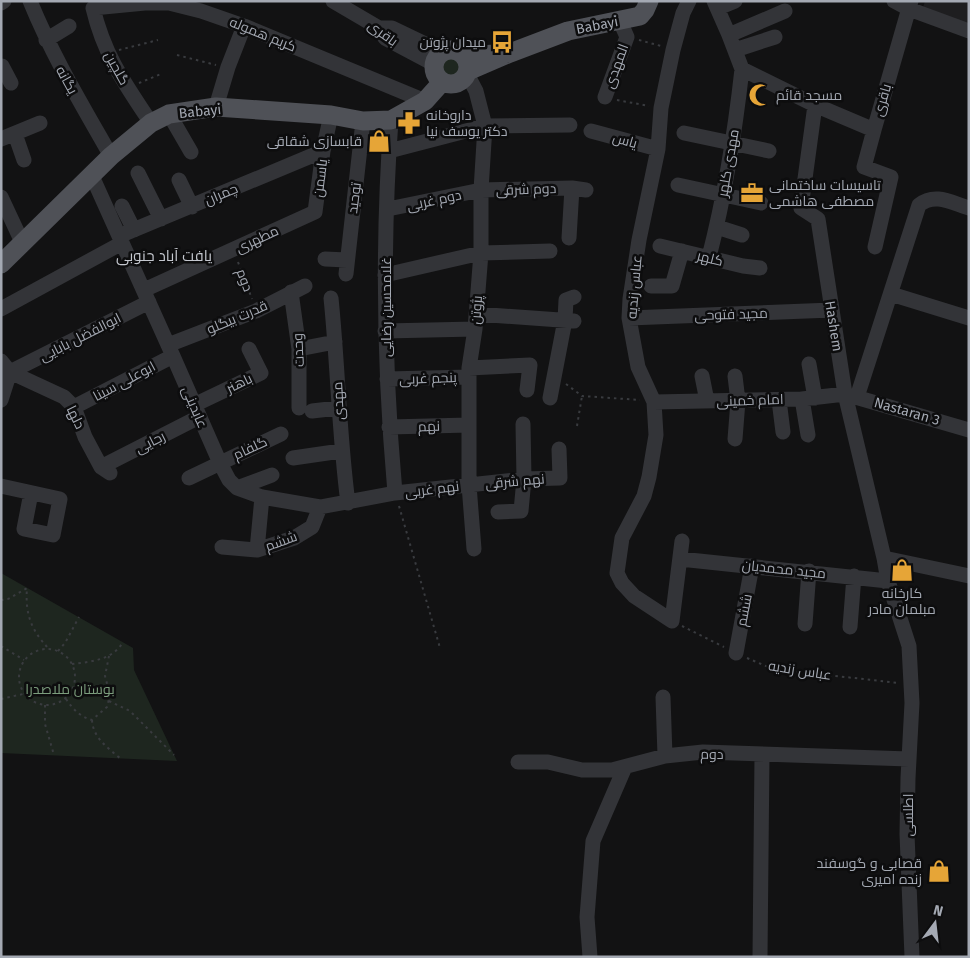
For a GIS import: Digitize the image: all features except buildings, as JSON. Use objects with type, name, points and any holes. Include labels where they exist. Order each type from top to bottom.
[{"type":"main road","name":"Babayi","points":[[467,67],[568,31],[624,29],[640,16],[649,1]]},
{"type":"main road","points":[[446,50],[457,50],[467,67],[464,79],[456,84],[446,84],[439,66],[446,50]]},
{"type":"main road","name":"Babayi","points":[[1,264],[111,156],[151,123],[169,114],[216,107],[330,114],[363,121],[391,120],[425,101],[439,66]]},
{"type":"street","name":"یگانه","points":[[30,1],[46,40],[64,76],[111,156]]},
{"type":"street","name":"باقری","points":[[333,1],[379,28],[392,28],[439,66]]},
{"type":"street","name":"عباس زندیه","points":[[672,621],[634,596],[622,583],[617,573],[622,538],[644,496],[650,477],[656,435],[654,402],[638,367],[629,318],[630,299],[639,240],[658,150],[661,108],[673,50],[683,13],[689,1]]},
{"type":"street","points":[[735,1],[716,5],[730,35],[742,69],[815,105]]},
{"type":"street","points":[[894,1],[910,5],[969,30]]},
{"type":"street","name":"کریم هموله","points":[[93,8],[146,2],[169,3],[201,11],[244,26],[425,101]]},
{"type":"street","name":"باقری","points":[[815,105],[874,130],[910,5]]},
{"type":"street","name":"گلچین","points":[[93,8],[98,30],[108,53],[151,123]]},
{"type":"street","points":[[730,35],[786,11]]},
{"type":"street","points":[[46,40],[69,26]]},
{"type":"street","points":[[216,107],[244,26]]},
{"type":"street","name":"المهدی","points":[[605,97],[624,29]]},
{"type":"street","points":[[735,50],[774,37]]},
{"type":"street","points":[[2,66],[11,83]]},
{"type":"street","name":"پژوتن","points":[[467,67],[476,91],[485,126],[481,190],[481,253],[476,321],[469,373],[469,485],[474,549]]},
{"type":"street","name":"مهدی کلهر","points":[[709,257],[717,227],[732,144],[742,69]]},
{"type":"street","name":"Hashem","points":[[815,105],[801,208],[818,219],[832,310],[888,581],[909,646],[912,703]]},
{"type":"street","points":[[169,114],[191,152]]},
{"type":"street","name":"یاسمن","points":[[315,212],[330,114]]},
{"type":"street","name":"غلامحسین رضایی","points":[[391,120],[385,275],[385,331],[389,427],[395,493]]},
{"type":"street","name":"توحید","points":[[325,259],[347,267],[363,121]]},
{"type":"street","points":[[24,160],[8,137],[40,122]]},
{"type":"street","points":[[389,151],[485,126],[570,125]]},
{"type":"street","points":[[874,130],[864,167],[891,177],[875,247]]},
{"type":"street","name":"یاس","points":[[591,131],[658,150]]},
{"type":"street","points":[[684,132],[769,151]]},
{"type":"street","name":"چمران","points":[[1,310],[121,240],[134,230],[323,151]]},
{"type":"street","points":[[138,173],[161,219]]},
{"type":"street","name":"عابدینی","points":[[92,176],[220,463],[229,480],[237,488]]},
{"type":"street","points":[[179,180],[192,207]]},
{"type":"street","points":[[678,185],[760,203]]},
{"type":"street","name":"دوم شرقی","points":[[481,190],[579,189],[570,238]]},
{"type":"street","name":"دوم غربی","points":[[388,209],[481,190]]},
{"type":"street","points":[[1,197],[5,214],[22,242]]},
{"type":"street","points":[[851,395],[891,294],[919,205],[934,197],[969,208]]},
{"type":"street","points":[[122,206],[134,230]]},
{"type":"street","name":"مطهری","points":[[147,296],[233,250],[315,212]]},
{"type":"street","points":[[717,227],[742,235]]},
{"type":"street","name":"کلهر","points":[[660,246],[709,257],[745,273],[760,268]]},
{"type":"street","points":[[385,275],[481,253],[550,251]]},
{"type":"street","points":[[651,286],[672,286],[682,251]]},
{"type":"street","name":"قدرت بیگلو","points":[[171,350],[256,311],[298,289]]},
{"type":"street","name":"وحدت","points":[[298,289],[299,349],[305,410],[338,408]]},
{"type":"street","points":[[891,294],[969,318]]},
{"type":"street","name":"ابوالفضل بابایی","points":[[6,367],[147,296]]},
{"type":"street","points":[[550,398],[570,320],[566,300],[574,297]]},
{"type":"street","name":"مهدی","points":[[331,298],[336,342],[341,451],[348,503]]},
{"type":"street","name":"مجید فتوحی","points":[[629,318],[832,310]]},
{"type":"street","points":[[385,331],[476,321],[570,320]]},
{"type":"street","points":[[299,349],[336,342]]},
{"type":"street","name":"باهنر","points":[[197,411],[261,373],[248,349]]},
{"type":"street","name":"ابوعلی سینا","points":[[74,407],[171,350]]},
{"type":"street","points":[[808,434],[809,364]]},
{"type":"street","name":"پنجم غربی","points":[[387,379],[469,373],[530,365],[527,390]]},
{"type":"street","points":[[1,400],[6,367]]},
{"type":"street","name":"دلها","points":[[6,367],[64,397],[74,407],[85,437],[105,470]]},
{"type":"street","points":[[702,376],[707,401]]},
{"type":"street","points":[[735,376],[738,401],[735,439]]},
{"type":"street","name":"امام خمینی","points":[[654,402],[779,400],[851,395]]},
{"type":"street","name":"Nastaran 3","points":[[851,395],[969,430]]},
{"type":"street","points":[[779,400],[783,432]]},
{"type":"street","name":"رجایی","points":[[105,470],[197,411]]},
{"type":"street","points":[[498,512],[520,511],[524,479],[524,424]]},
{"type":"street","name":"نهم","points":[[389,427],[469,425]]},
{"type":"street","name":"گلفام","points":[[188,478],[281,434]]},
{"type":"street","name":"نهم شرقی","points":[[469,485],[524,479],[560,478],[559,449]]},
{"type":"street","points":[[293,458],[341,451]]},
{"type":"street","points":[[237,488],[272,474]]},
{"type":"street","name":"نهم غربی","points":[[395,493],[469,485]]},
{"type":"street","points":[[1,486],[31,493]]},
{"type":"street","points":[[237,488],[262,497],[320,507],[395,493]]},
{"type":"street","name":"ششم","points":[[257,550],[262,497]]},
{"type":"street","name":"ششم","points":[[222,547],[257,550],[294,538],[312,527],[320,507]]},
{"type":"street","points":[[672,621],[682,541]]},
{"type":"street","name":"مجید محمدیان","points":[[680,558],[888,581]]},
{"type":"street","points":[[884,558],[969,576]]},
{"type":"street","name":"ششم","points":[[736,653],[752,566]]},
{"type":"street","points":[[805,624],[809,571]]},
{"type":"street","points":[[850,627],[854,576]]},
{"type":"street","points":[[663,697],[664,756]]},
{"type":"street","name":"اطلسی","points":[[912,703],[908,834],[912,957]]},
{"type":"street","name":"دوم","points":[[518,762],[548,762],[582,770],[612,770],[664,756],[703,752],[909,759]]},
{"type":"street","points":[[760,957],[762,755]]},
{"type":"street","points":[[590,957],[587,917],[593,841],[625,767]]},
{"type":"path","name":"المهدی","points":[[624,29],[673,50]]},
{"type":"path","points":[[108,53],[158,40]]},
{"type":"path","points":[[177,55],[228,68]]},
{"type":"path","points":[[128,88],[161,74]]},
{"type":"path","name":"المهدی","points":[[605,97],[661,108]]},
{"type":"path","name":"دوم","points":[[233,250],[256,311]]},
{"type":"path","points":[[555,376],[582,396],[654,402]]},
{"type":"path","points":[[577,426],[582,396]]},
{"type":"path","points":[[395,493],[440,648]]},
{"type":"path","points":[[1,600],[8,599],[27,588],[27,612],[39,638],[49,649]]},
{"type":"path","points":[[58,651],[65,644],[79,617]]},
{"type":"path","name":"عباس زندیه","points":[[672,621],[773,669],[911,684]]},
{"type":"path","points":[[72,664],[84,663],[109,656],[119,650],[123,642]]},
{"type":"path","points":[[1,646],[24,660]]},
{"type":"path","points":[[40,650],[58,651],[66,656],[72,664],[75,682],[72,691],[58,704],[45,705],[31,701],[24,694],[18,677],[24,660],[40,650]]},
{"type":"path","points":[[92,720],[107,707],[109,700],[110,695],[105,676],[109,656]]},
{"type":"path","points":[[1,699],[24,694]]},
{"type":"path","points":[[66,698],[74,709],[85,718],[92,720]]},
{"type":"path","points":[[109,700],[130,712],[174,755]]},
{"type":"path","points":[[45,705],[45,724],[54,755]]},
{"type":"path","points":[[92,720],[93,730],[120,759]]},
{"type":"shaded area","points":[[925,1],[969,1],[969,26],[922,11]]},
{"type":"green space","name":"میدان پژوتن","points":[[451,52],[462,57],[461,77],[451,80],[441,74],[439,60]]},
{"type":"green space","name":"بوستان ملاصدرا","points":[[1,573],[133,648],[134,670],[177,761],[1,753]]},
{"type":"place","name":"میدان پژوتن","points":[[502,42]]},
{"type":"place","name":"مسجد قائم","points":[[760,95]]},
{"type":"place","name":"داروخانه دکتر یوسف نیا","points":[[409,123]]},
{"type":"place","name":"قابسازی شقاقی","points":[[379,141]]},
{"type":"place","name":"تاسیسات ساختمانی مصطفی هاشمی","points":[[752,193]]},
{"type":"place","name":"کارخانه مبلمان مادر","points":[[902,570]]},
{"type":"place","name":"قصابی و گوسفند زنده امیری","points":[[939,871]]},
{"type":"district","name":"یافت آباد جنوبی","points":[[164,256]]}]
